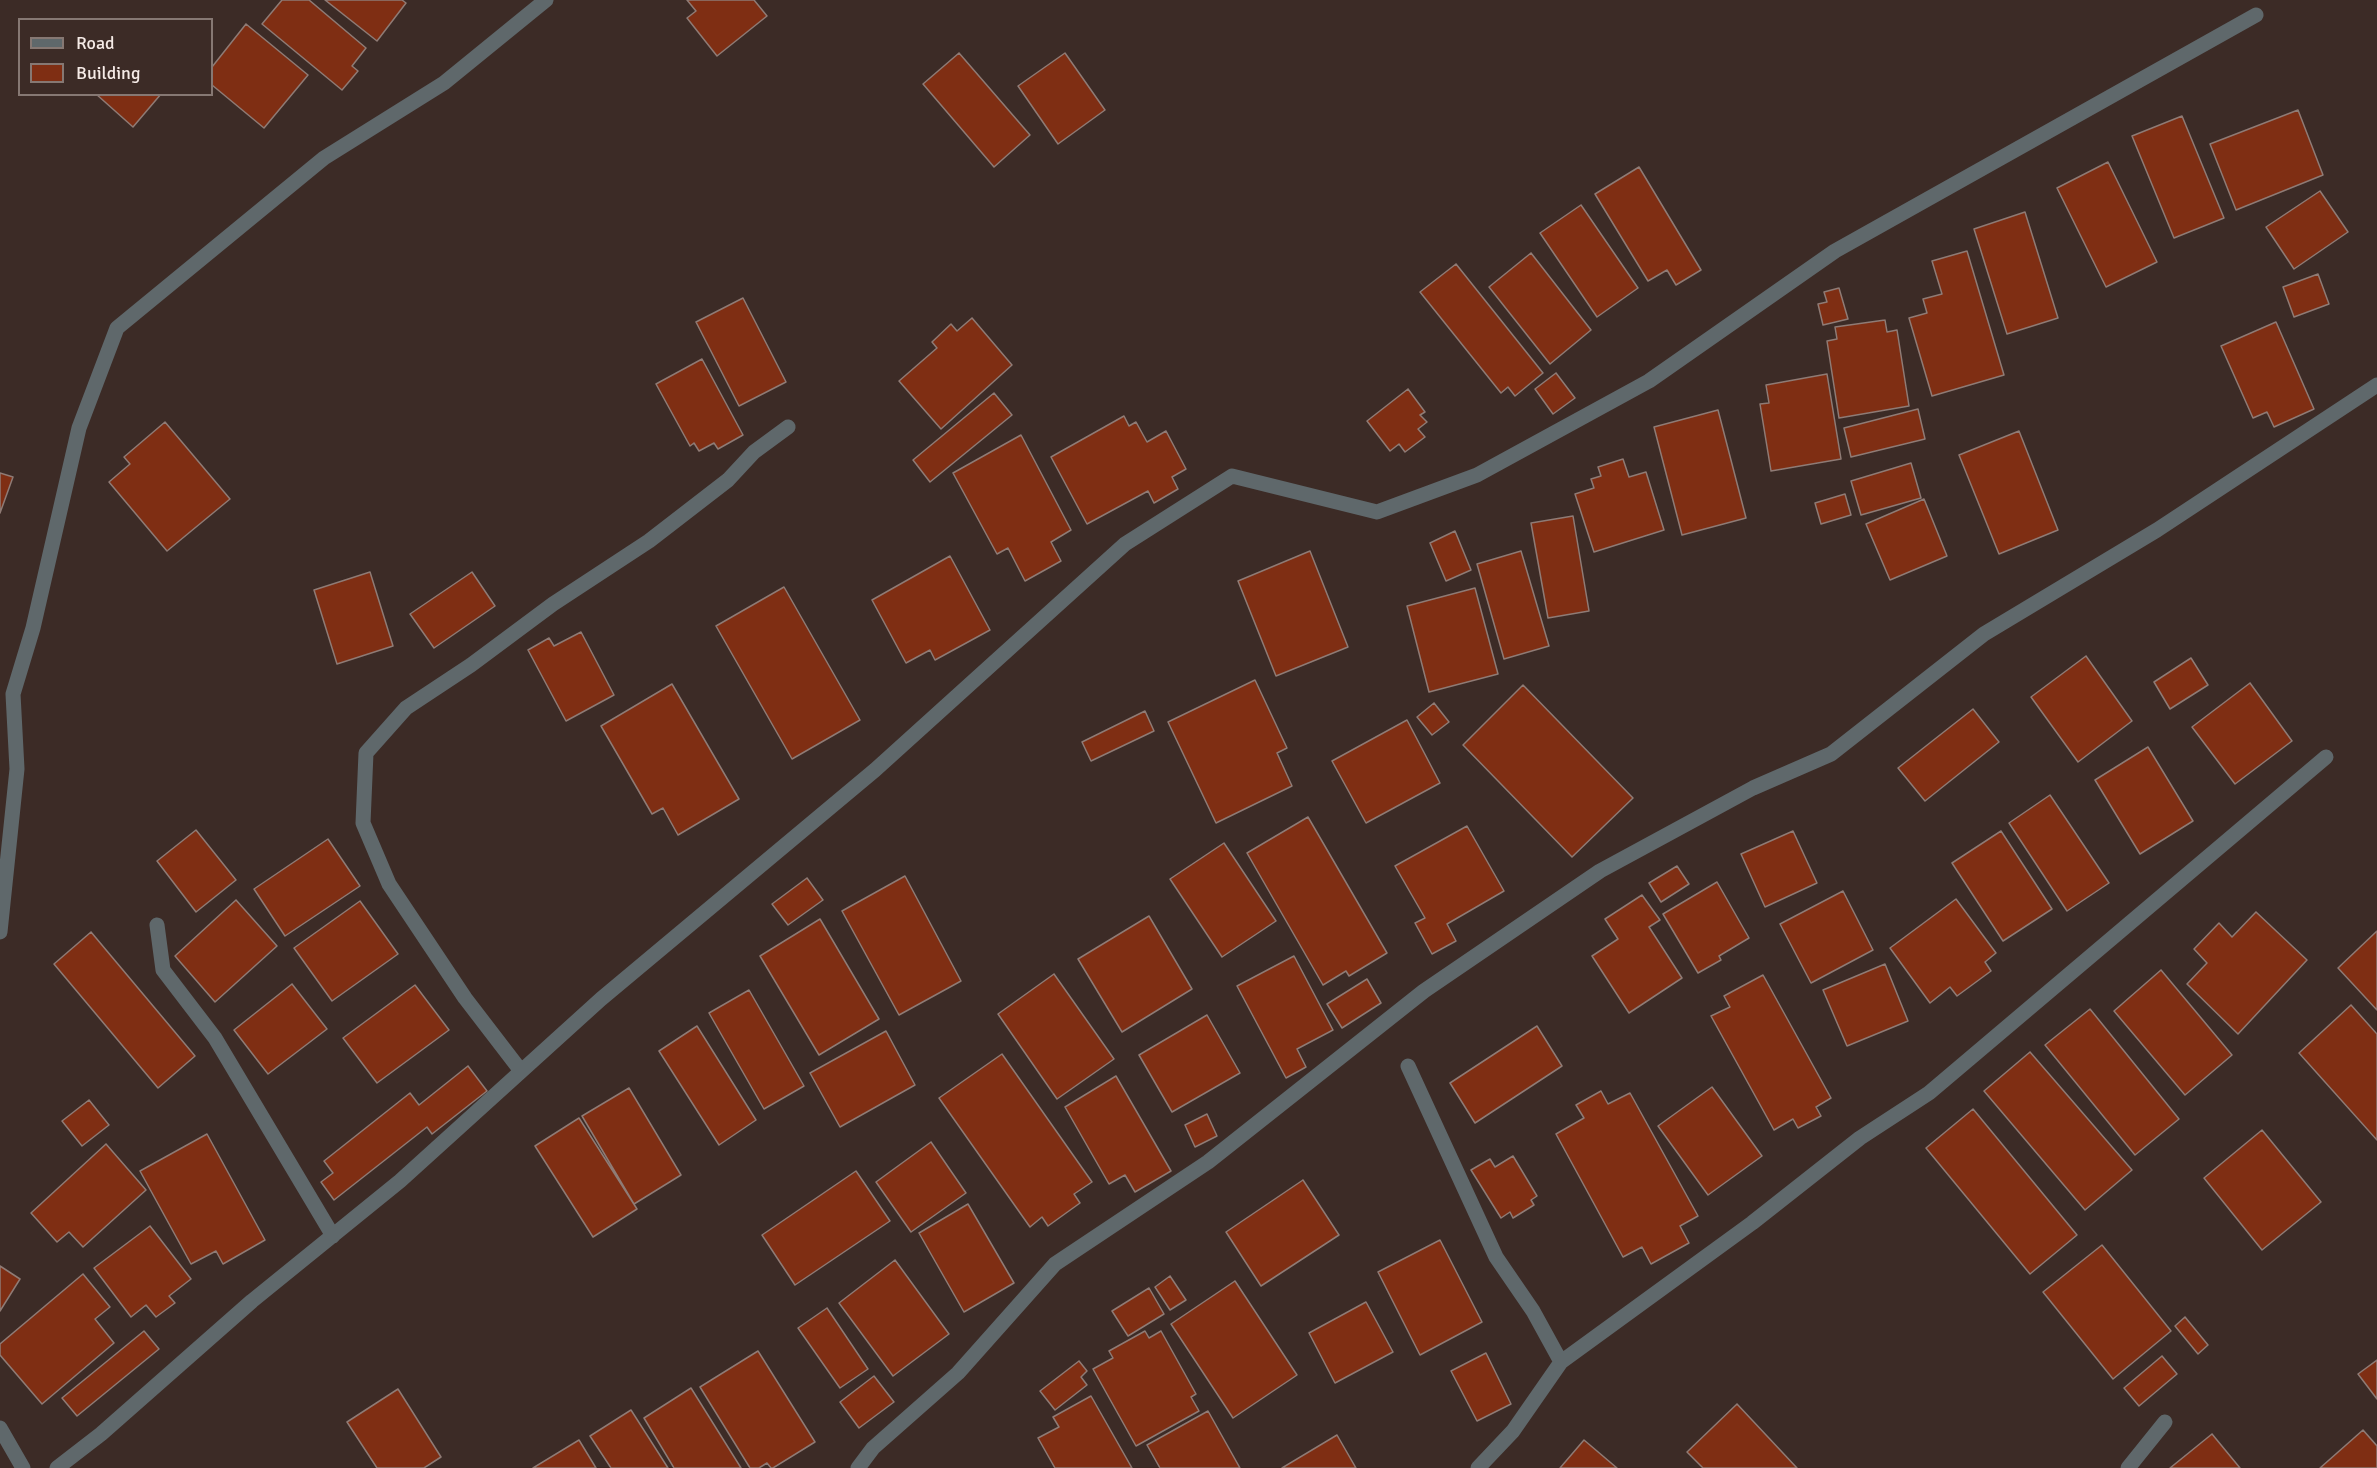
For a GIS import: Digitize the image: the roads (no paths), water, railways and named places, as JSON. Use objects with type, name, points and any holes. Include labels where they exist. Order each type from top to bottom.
[{"type":"street","points":[[0,932],[16,769],[13,694],[33,628],[79,428],[117,328],[324,158],[444,83],[546,0]]},
{"type":"street","points":[[57,1468],[100,1434],[252,1301],[400,1181],[601,999],[875,770],[1125,544],[1232,476],[1377,512],[1477,475],[1649,381],[1835,251],[2256,15]]},
{"type":"street","points":[[858,1468],[873,1448],[958,1373],[1055,1264],[1208,1162],[1424,991],[1600,871],[1753,788],[1831,754],[1984,634],[2157,530],[2377,385]]},
{"type":"street","points":[[521,1071],[465,998],[389,884],[363,823],[366,753],[406,708],[471,665],[553,604],[649,541],[728,480],[754,452],[788,427]]},
{"type":"street","points":[[1478,1468],[1513,1431],[1561,1362],[1752,1223],[1860,1138],[1929,1093],[2326,757]]},
{"type":"street","points":[[157,925],[163,970],[215,1038],[333,1236]]},
{"type":"street","points":[[1408,1066],[1496,1257],[1533,1311],[1561,1362]]},
{"type":"street","points":[[2128,1468],[2165,1422]]},
{"type":"street","points":[[0,1428],[24,1468]]}]
